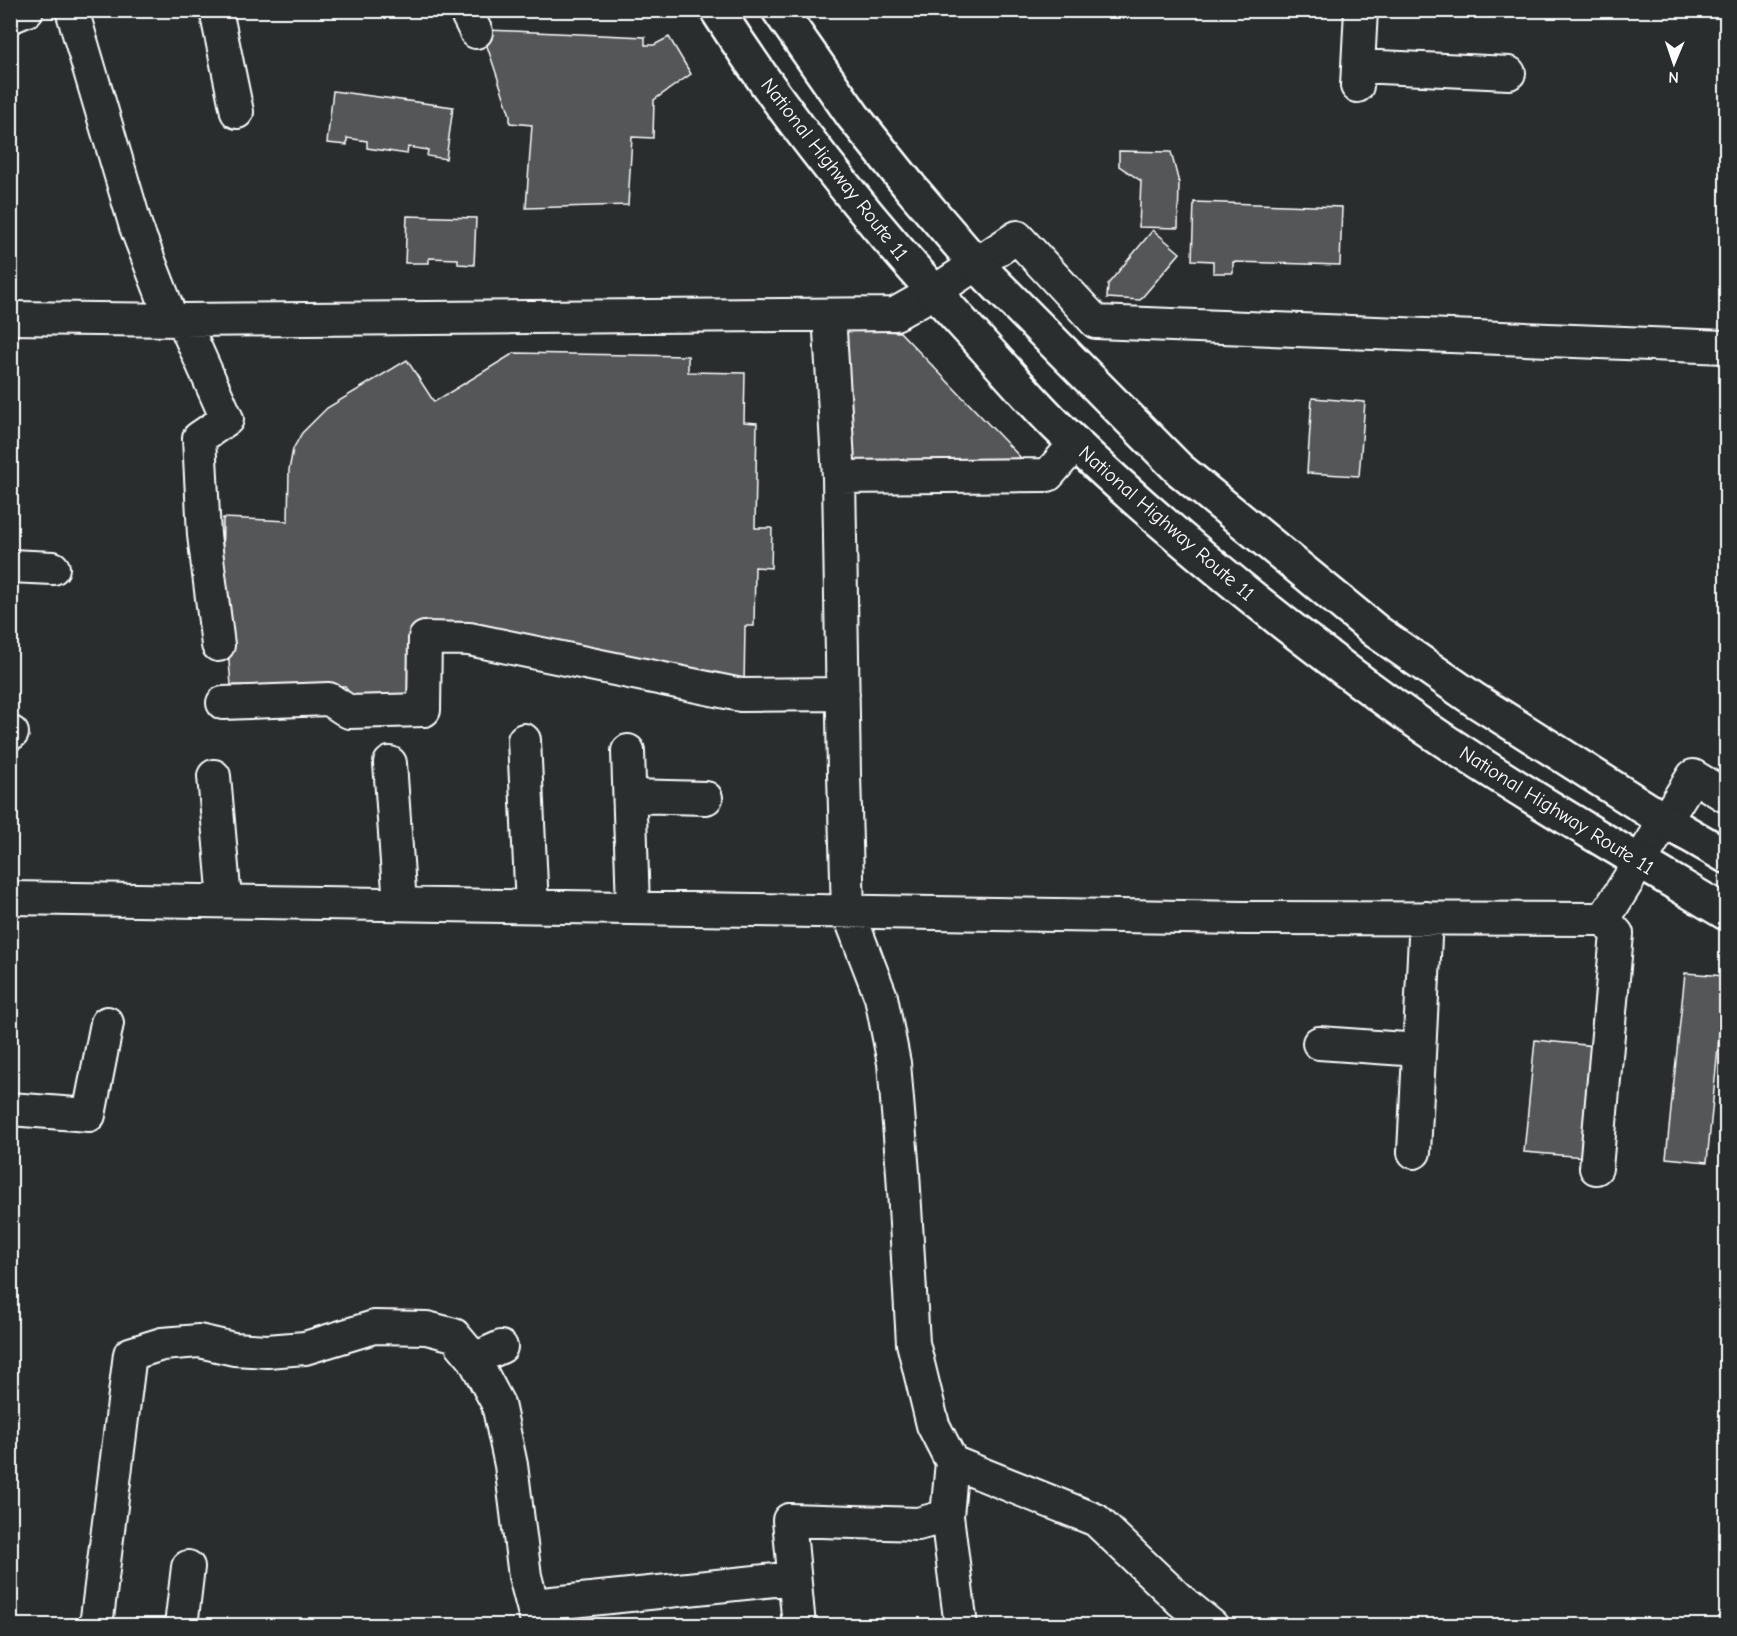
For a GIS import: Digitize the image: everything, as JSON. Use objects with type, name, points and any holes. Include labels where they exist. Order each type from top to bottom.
[{"type":"highway","name":"National Highway Route 11","points":[[717,10],[807,141],[933,292],[1060,429],[1146,510],[1343,669],[1444,741],[1726,913]]},
{"type":"highway","points":[[779,10],[853,116],[976,264],[1180,470],[1377,632],[1474,700],[1664,820],[1726,856]]},
{"type":"street","points":[[10,16],[27,10]]},
{"type":"street","points":[[72,10],[136,227],[177,320],[227,419],[199,438],[204,535],[218,645]]},
{"type":"street","points":[[216,10],[237,112]]},
{"type":"street","points":[[1361,10],[1358,76],[1509,73]]},
{"type":"street","points":[[10,318],[72,321],[895,314],[1017,237],[1096,322],[1726,347]]},
{"type":"street","points":[[829,315],[839,477],[848,910],[880,997],[894,1063],[913,1343],[933,1425],[952,1462],[947,1516],[961,1626]]},
{"type":"street","points":[[839,477],[1048,475],[1076,443]]},
{"type":"street","points":[[10,566],[53,568]]},
{"type":"street","points":[[223,703],[329,699],[349,712],[424,710],[425,638],[469,639],[741,695],[843,694]]},
{"type":"street","points":[[524,740],[532,906]]},
{"type":"street","points":[[628,751],[633,907]]},
{"type":"street","points":[[390,764],[400,904]]},
{"type":"street","points":[[214,776],[225,901]]},
{"type":"street","points":[[1604,919],[1693,776],[1726,796]]},
{"type":"street","points":[[630,796],[706,798]]},
{"type":"street","points":[[10,898],[1245,918],[1604,919],[1617,934],[1596,1168]]},
{"type":"street","points":[[1414,1152],[1426,918]]},
{"type":"street","points":[[10,1109],[89,1114],[106,1023]]},
{"type":"street","points":[[1319,1043],[1419,1050]]},
{"type":"street","points":[[96,1626],[130,1354],[162,1344],[199,1341],[234,1349],[267,1351],[305,1348],[374,1327],[427,1328],[454,1335],[487,1353],[511,1465],[525,1576],[535,1615],[794,1578]]},
{"type":"street","points":[[952,1462],[1096,1520],[1180,1600],[1212,1626]]},
{"type":"street","points":[[799,1626],[789,1520],[918,1524],[947,1516]]},
{"type":"street","points":[[181,1626],[188,1567]]},
{"type":"building","points":[[487,30],[645,37],[645,45],[654,45],[669,37],[691,74],[654,100],[653,138],[632,137],[628,205],[526,208],[532,125],[510,123],[510,115],[487,46]]},
{"type":"building","points":[[333,91],[453,107],[446,159],[427,156],[428,150],[408,147],[407,154],[367,148],[367,141],[347,138],[347,145],[327,143]]},
{"type":"building","points":[[1119,151],[1171,152],[1179,183],[1178,228],[1139,227],[1141,181],[1119,166]]},
{"type":"building","points":[[1194,202],[1342,207],[1340,265],[1233,262],[1233,273],[1213,273],[1213,261],[1192,260]]},
{"type":"building","points":[[407,216],[476,218],[474,265],[458,264],[458,259],[429,258],[429,263],[405,263]]},
{"type":"building","points":[[1153,230],[1180,253],[1140,300],[1107,298],[1108,284]]},
{"type":"building","points":[[840,328],[900,332],[1023,460],[845,463]]},
{"type":"building","points":[[514,353],[688,356],[688,372],[745,373],[744,422],[757,423],[755,528],[772,528],[771,568],[755,567],[754,626],[745,626],[744,686],[462,626],[417,625],[415,696],[350,695],[345,686],[231,685],[222,580],[223,518],[288,521],[289,470],[293,449],[302,433],[327,408],[407,360],[434,402]]},
{"type":"building","points":[[1312,398],[1365,402],[1359,476],[1307,473]]},
{"type":"building","points":[[1685,973],[1725,976],[1707,1162],[1666,1158]]},
{"type":"building","points":[[1535,1040],[1595,1046],[1584,1157],[1524,1152]]}]
